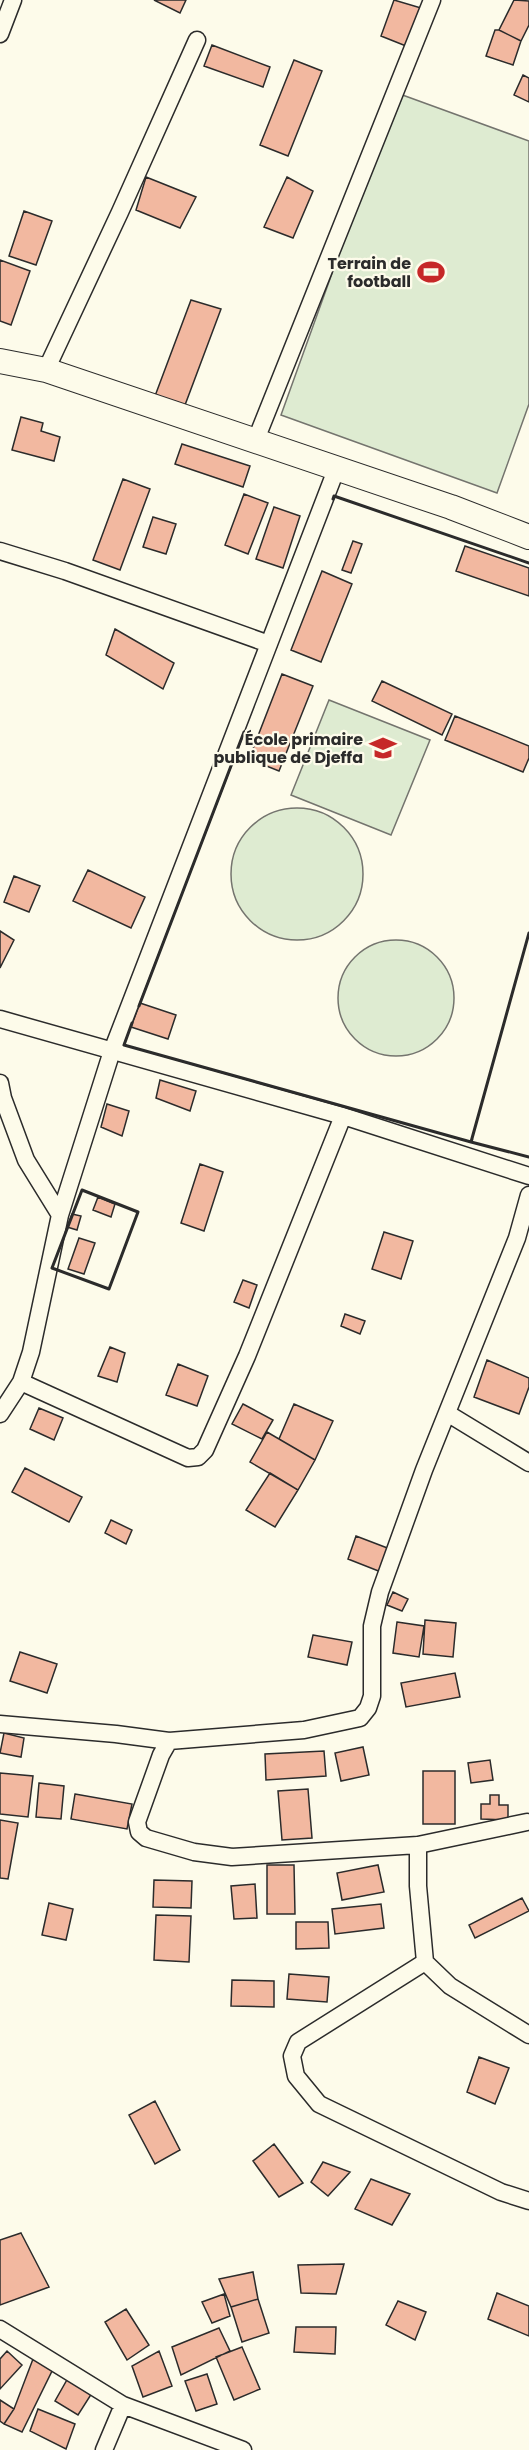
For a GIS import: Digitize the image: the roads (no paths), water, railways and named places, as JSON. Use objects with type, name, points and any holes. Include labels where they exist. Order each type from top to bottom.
[{"type":"street","points":[[0,34],[13,0]]},
{"type":"street","points":[[255,442],[432,0]]},
{"type":"street","points":[[46,370],[197,40]]},
{"type":"street","points":[[0,362],[46,370],[336,470],[451,507],[529,537]]},
{"type":"street","points":[[0,1414],[21,1382],[40,1318],[60,1215],[112,1051],[336,470]]},
{"type":"street","points":[[0,551],[64,571],[269,644]]},
{"type":"street","points":[[0,1019],[343,1116],[529,1176]]},
{"type":"street","points":[[0,1083],[3,1098],[26,1161],[60,1215]]},
{"type":"street","points":[[21,1382],[188,1458],[198,1457],[205,1450],[247,1356],[343,1116]]},
{"type":"street","points":[[0,1724],[116,1734],[169,1742],[304,1730],[360,1718],[369,1708],[372,1696],[372,1626],[380,1592],[447,1413],[517,1238],[529,1194]]},
{"type":"street","points":[[447,1413],[529,1463]]},
{"type":"street","points":[[169,1742],[161,1755],[137,1822],[139,1832],[146,1838],[194,1852],[232,1857],[418,1845],[527,1822]]},
{"type":"street","points":[[418,1845],[418,1886],[425,1962],[450,1986],[529,2035]]},
{"type":"street","points":[[425,1962],[298,2042],[291,2056],[296,2076],[319,2104],[501,2192],[529,2201]]},
{"type":"street","points":[[0,2329],[123,2404],[243,2450]]},
{"type":"street","points":[[104,2450],[123,2404]]},
{"type":"place","name":"Terrain de football","points":[[431,272]]},
{"type":"place","name":"École primaire publique de Djeffa","points":[[383,748]]}]
